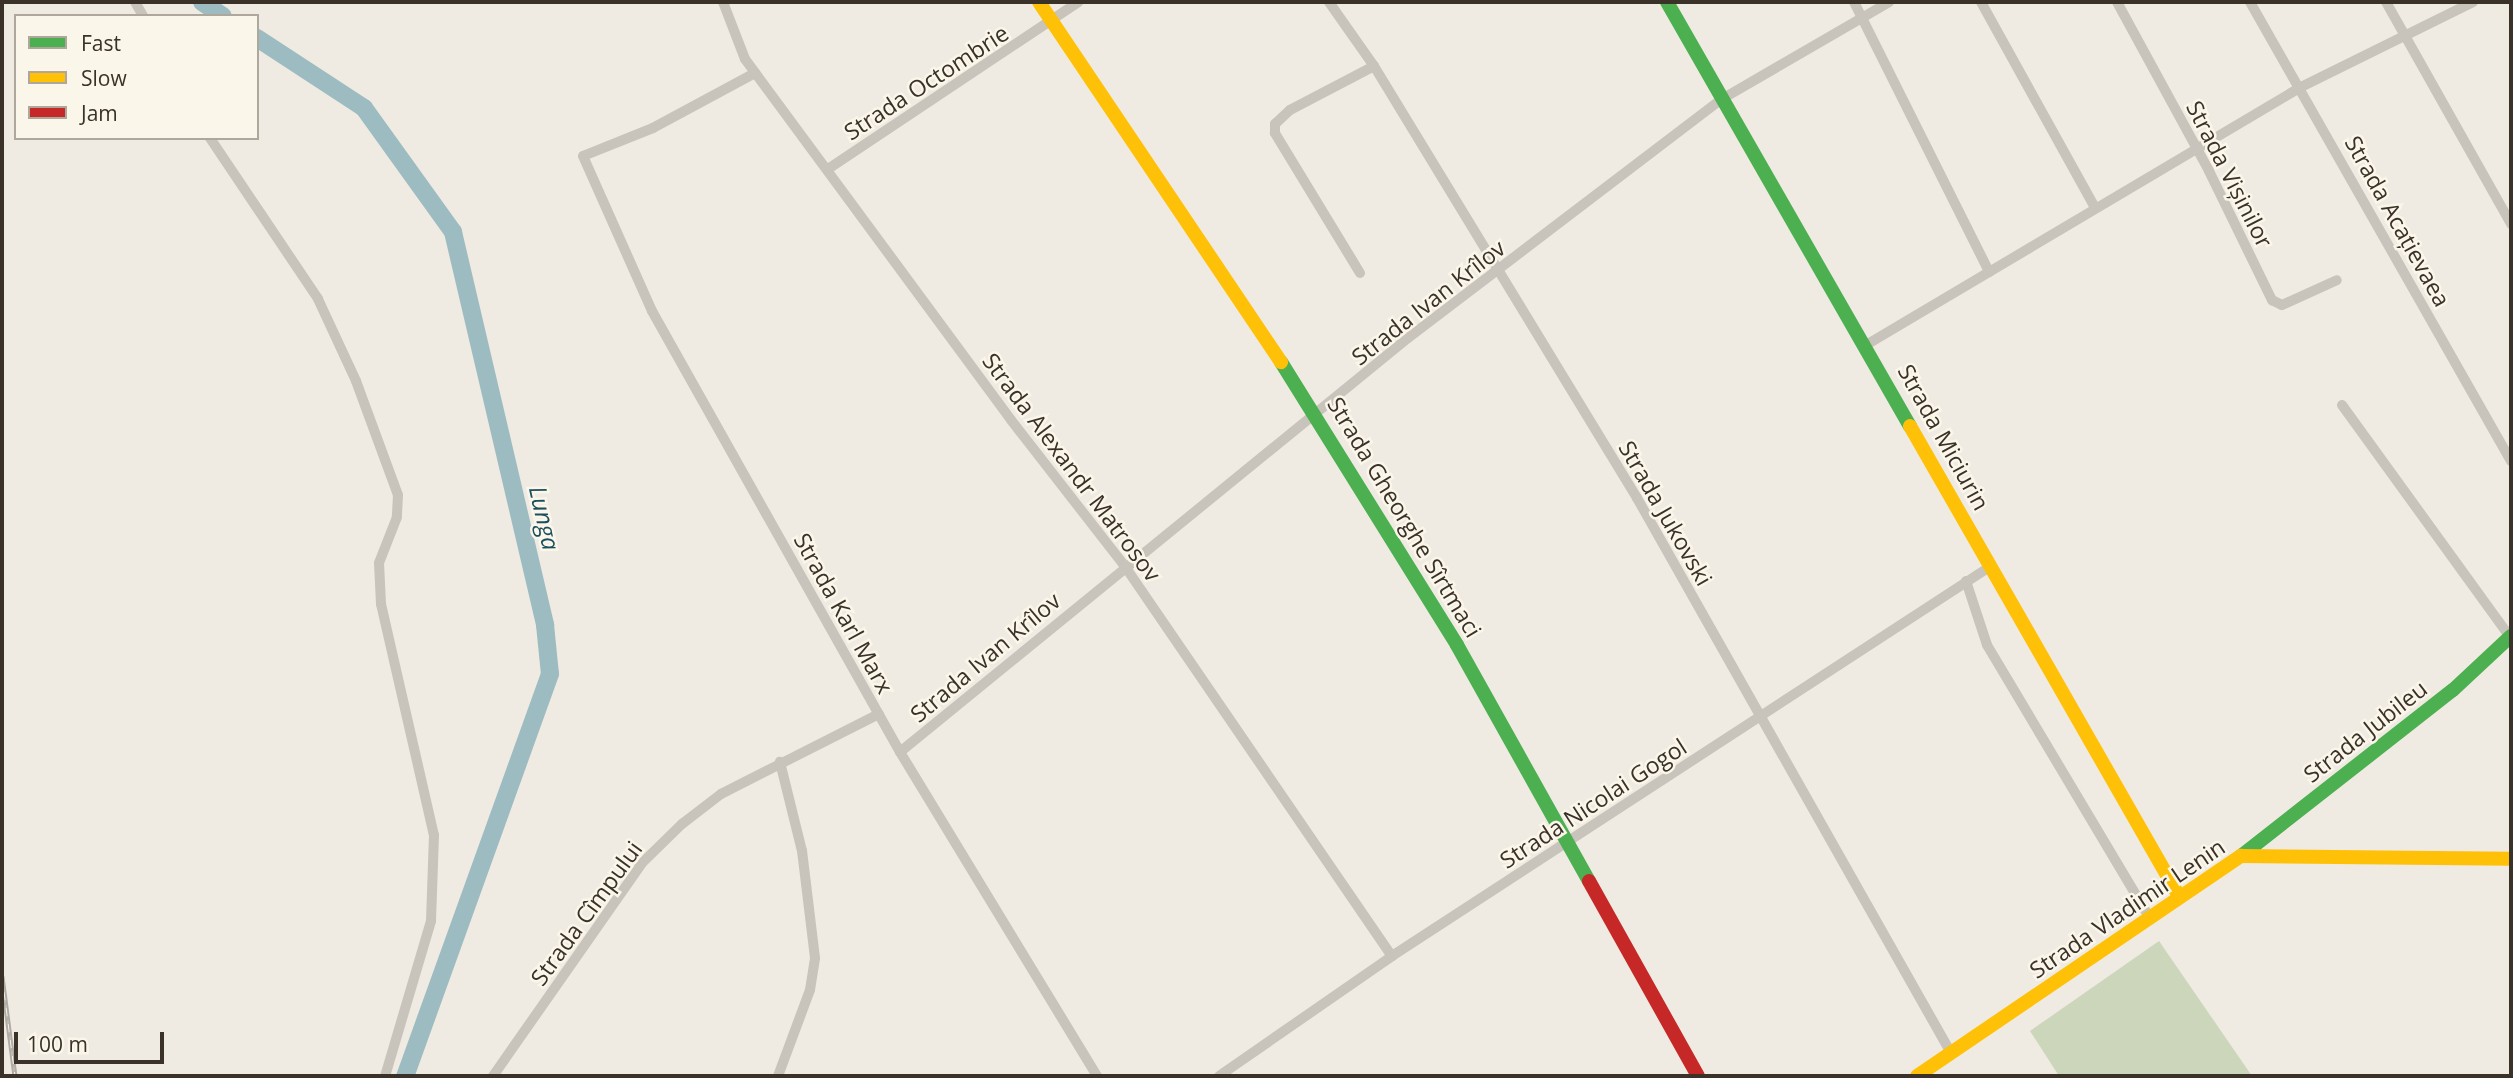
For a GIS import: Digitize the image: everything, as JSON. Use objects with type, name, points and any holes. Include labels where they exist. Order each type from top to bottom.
[{"type":"main road","name":"Strada Gheorghe Sîrtmaci","points":[[1039,2],[1317,414],[1457,645],[1565,845],[1698,1076]]},
{"type":"main road","name":"Strada Miciurin","points":[[1667,2],[1866,345],[2179,896]]},
{"type":"main road","name":"Strada Jubileu","points":[[2241,856],[2453,690],[2510,636]]},
{"type":"main road","name":"Strada Vladimir Lenin","points":[[1917,1076],[2241,856],[2511,859]]},
{"type":"street","name":"Strada Alexandr Matrosov","points":[[723,2],[734,38],[755,73],[1011,420],[1124,565],[1392,957]]},
{"type":"street","name":"Strada Octombrie","points":[[828,169],[1078,2]]},
{"type":"street","name":"Strada Jukovski","points":[[1329,2],[1374,66],[1637,498],[1951,1053]]},
{"type":"street","points":[[1854,2],[1989,272]]},
{"type":"street","name":"Strada Ivan Krîlov","points":[[900,752],[1124,565],[1722,99],[1889,2]]},
{"type":"street","points":[[1981,2],[2094,205]]},
{"type":"street","name":"Strada Vișinilor","points":[[2117,2],[2277,305],[2337,280]]},
{"type":"street","name":"Strada Acațievaea","points":[[2250,2],[2511,461]]},
{"type":"street","points":[[2386,2],[2511,224]]},
{"type":"street","points":[[1866,345],[1989,272],[2094,205],[2301,88],[2473,2]]},
{"type":"street","points":[[1360,273],[1275,133],[1275,124],[1290,110],[1374,66]]},
{"type":"street","name":"Strada Karl Marx","points":[[755,73],[653,128],[583,156],[652,311],[900,752],[1097,1076]]},
{"type":"street","points":[[211,140],[318,299],[356,381],[398,495],[397,517],[379,563],[381,604],[434,835],[431,921],[384,1076]]},
{"type":"street","points":[[2342,405],[2510,636]]},
{"type":"street","name":"Strada Nicolai Gogol","points":[[1219,1076],[1392,957],[1991,566]]},
{"type":"street","points":[[1966,582],[1987,645],[2150,918]]},
{"type":"street","name":"Strada Cîmpului","points":[[493,1076],[643,862],[721,794],[879,714]]},
{"type":"street","points":[[778,1076],[810,990],[815,958],[802,851],[780,762]]},
{"type":"green space","points":[[2159,941],[2252,1076],[2059,1076],[2030,1031]]},
{"type":"waterway","name":"Lunga","points":[[202,2],[220,14]]},
{"type":"waterway","name":"Lunga","points":[[259,39],[364,108],[453,232],[545,625],[550,674],[405,1076]]},
{"type":"railway","points":[[2,976],[15,1076]]},
{"type":"traffic: fast","points":[[1667,2],[1910,426]]},
{"type":"traffic: fast","points":[[1281,362],[1457,645],[1589,881]]},
{"type":"traffic: fast","points":[[2241,856],[2453,690],[2511,636]]},
{"type":"traffic: slow","points":[[1039,2],[1281,362]]},
{"type":"traffic: slow","points":[[1910,426],[2179,896]]},
{"type":"traffic: slow","points":[[1917,1076],[2241,856],[2511,859]]},
{"type":"traffic: jam","points":[[1589,881],[1698,1076]]}]
